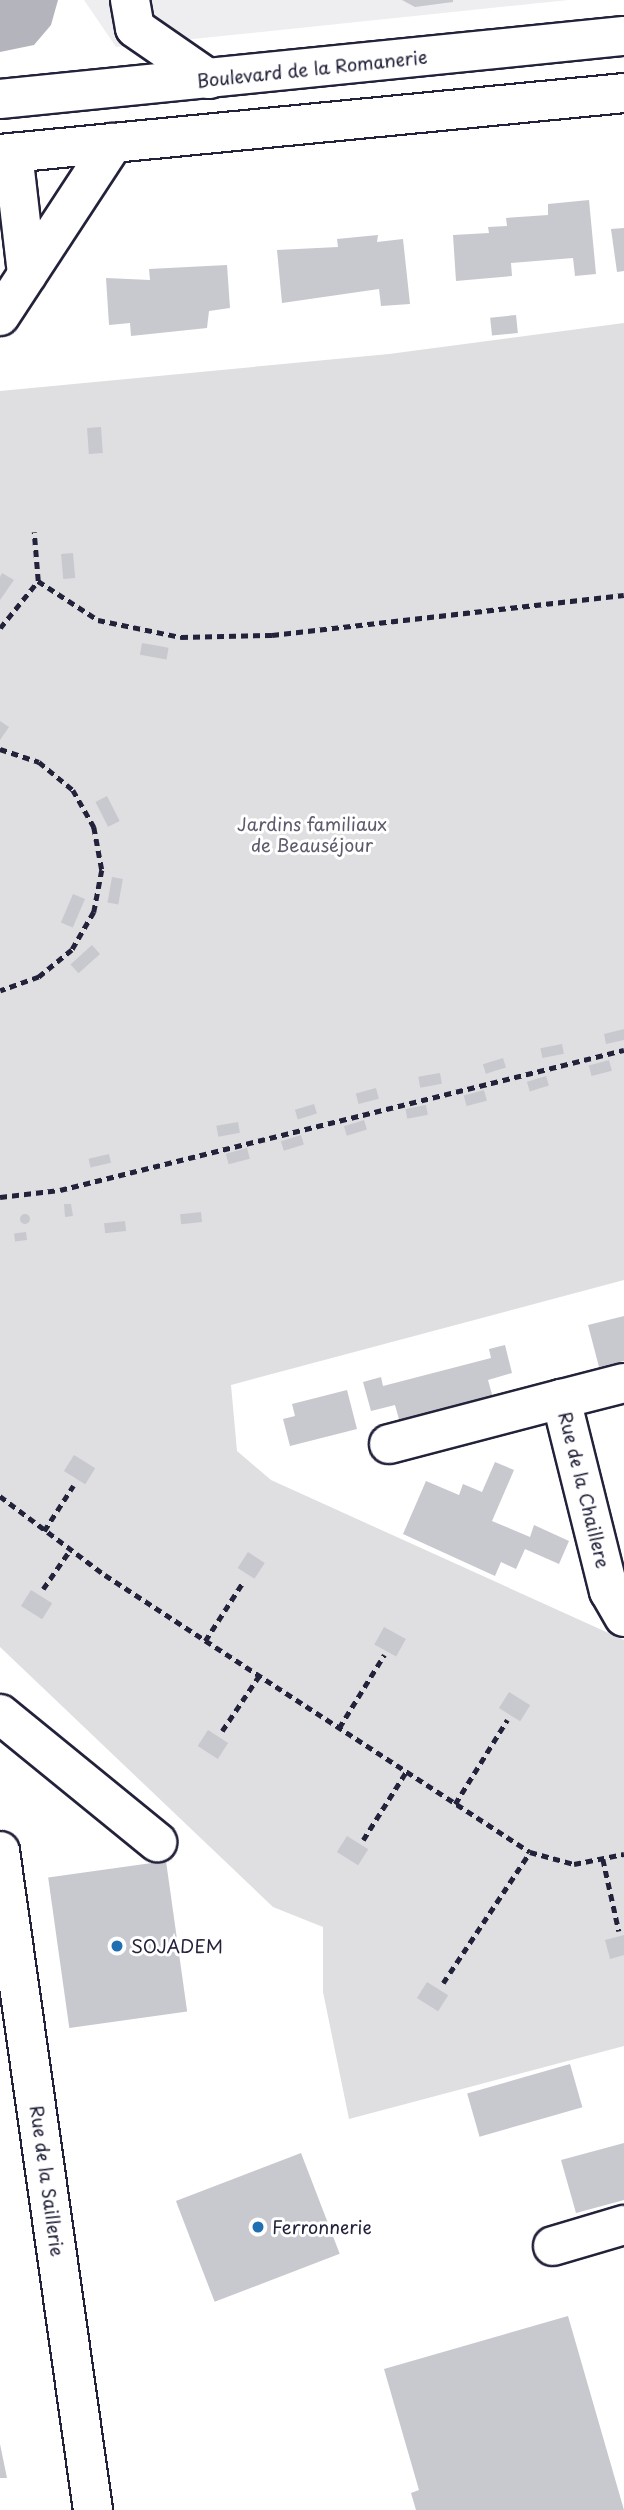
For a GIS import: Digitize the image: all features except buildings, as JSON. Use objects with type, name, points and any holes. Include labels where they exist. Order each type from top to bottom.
[{"type":"street","points":[[100,0],[132,14],[209,79]]},
{"type":"street","name":"Boulevard de la Romanerie","points":[[0,99],[624,36]]},
{"type":"street","points":[[6,154],[40,126],[98,118],[140,86]]},
{"type":"street","points":[[6,154],[624,93]]},
{"type":"street","points":[[0,316],[113,143]]},
{"type":"street","points":[[6,154],[27,274]]},
{"type":"street","name":"Rue de la Chaillere","points":[[389,1444],[624,1383]]},
{"type":"street","name":"Rue de la Chaillere","points":[[561,1399],[609,1591],[624,1617]]},
{"type":"street","points":[[0,1714],[156,1842]]},
{"type":"street","name":"Rue de la Saillerie","points":[[0,1851],[93,2510]]},
{"type":"street","points":[[553,2246],[624,2225]]},
{"type":"path","points":[[0,628],[38,581],[34,532]]},
{"type":"path","points":[[38,581],[98,620],[181,637],[272,635],[624,595]]},
{"type":"path","points":[[0,749],[39,762],[73,790],[94,827],[102,870],[94,912],[72,950],[39,977],[0,991]]},
{"type":"path","points":[[0,1197],[60,1190],[624,1050]]},
{"type":"path","points":[[44,1531],[73,1486]]},
{"type":"path","points":[[0,1496],[70,1550],[205,1641],[530,1852],[574,1864],[624,1854]]},
{"type":"path","points":[[44,1589],[70,1550]]},
{"type":"path","points":[[205,1641],[243,1582]]},
{"type":"path","points":[[339,1728],[384,1655]]},
{"type":"path","points":[[222,1731],[259,1676]]},
{"type":"path","points":[[455,1804],[507,1720]]},
{"type":"path","points":[[363,1840],[406,1772]]},
{"type":"path","points":[[443,1983],[530,1852]]},
{"type":"path","points":[[603,1859],[619,1931]]},
{"type":"shaded area","points":[[0,0],[58,0],[51,25],[34,45],[0,52]]},
{"type":"shaded area","points":[[84,0],[569,0],[116,47]]},
{"type":"green space","name":"Jardins familiaux de Beauséjour","points":[[624,323],[624,1280],[231,1385],[237,1451],[271,1480],[624,1640],[624,2046],[349,2119],[323,1992],[323,1927],[273,1907],[0,1647],[0,391],[389,354]]},
{"type":"place","name":"SOJADEM","points":[[117,1946]]},
{"type":"place","name":"Ferronnerie","points":[[258,2227]]}]
